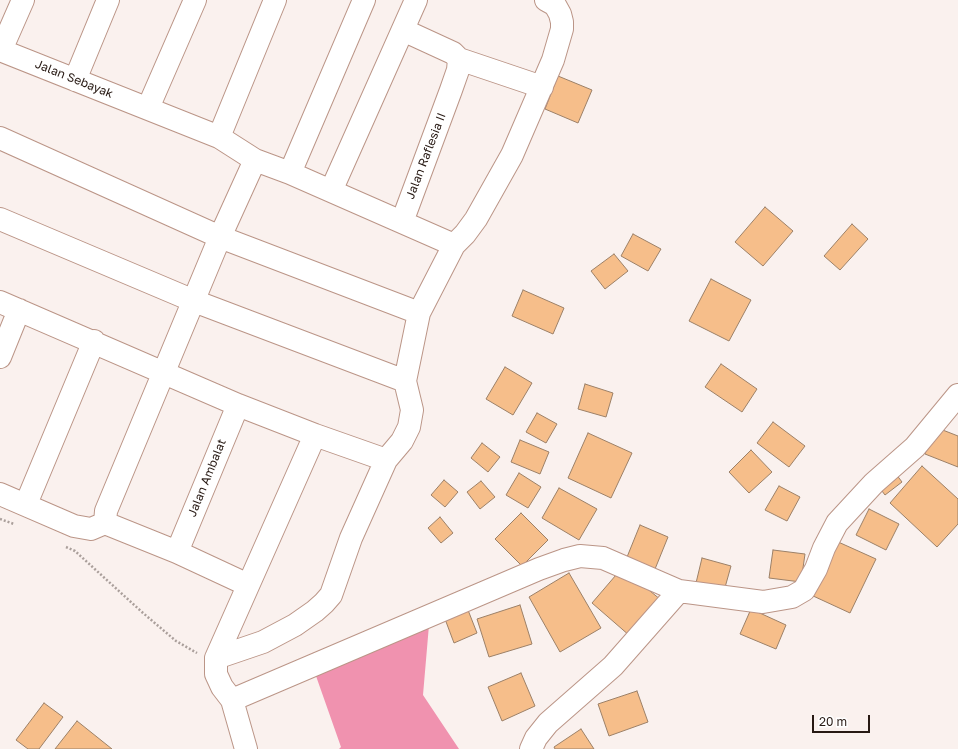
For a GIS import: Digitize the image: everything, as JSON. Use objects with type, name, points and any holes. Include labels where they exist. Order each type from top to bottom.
[{"type":"street","points":[[0,50],[23,0]]},
{"type":"street","points":[[75,80],[108,0]]},
{"type":"street","points":[[148,108],[195,0]]},
{"type":"street","points":[[219,137],[276,0]]},
{"type":"street","points":[[290,173],[364,0]]},
{"type":"street","points":[[331,191],[416,0]]},
{"type":"street","points":[[216,658],[263,642],[280,633],[306,618],[331,595],[351,538],[386,460],[402,441],[409,427],[412,410],[405,381],[419,313],[454,245],[465,234],[485,204],[512,155],[553,60],[562,29],[560,14],[555,5],[546,0]]},
{"type":"street","points":[[402,30],[453,53],[459,59],[542,87]]},
{"type":"street","name":"Jalan Sebayak","points":[[0,50],[219,137],[255,160],[290,173],[454,245]]},
{"type":"street","name":"Jalan Raflesia II","points":[[402,222],[458,70],[459,59]]},
{"type":"street","points":[[0,138],[220,237],[419,313]]},
{"type":"street","points":[[104,523],[106,511],[220,237],[255,160]]},
{"type":"street","points":[[0,219],[194,301],[405,381]]},
{"type":"street","points":[[0,357],[10,306],[94,341],[238,405],[314,435],[386,460]]},
{"type":"street","points":[[26,504],[94,341]]},
{"type":"street","points":[[232,700],[539,569],[580,556],[603,558],[679,591],[763,602],[792,597],[804,590],[837,523],[874,483],[915,447],[958,395]]},
{"type":"street","name":"Jalan Ambalat","points":[[177,552],[238,405]]},
{"type":"street","points":[[246,749],[232,700],[222,688],[216,674],[216,658],[314,435]]},
{"type":"street","points":[[0,494],[74,526],[91,529],[104,523],[177,552],[248,585]]},
{"type":"street","points":[[531,749],[536,738],[548,723],[613,666],[679,591]]},
{"type":"path","points":[[0,519],[14,525]]},
{"type":"path","points":[[62,545],[75,551],[176,641],[194,652],[216,658]]},
{"type":"shaded area","points":[[429,625],[423,695],[459,749],[339,749],[341,747],[316,676]]},
{"type":"building","points":[[558,76],[592,90],[578,123],[545,109]]},
{"type":"building","points":[[765,207],[793,231],[763,266],[735,242]]},
{"type":"building","points":[[852,224],[868,239],[840,270],[824,256]]},
{"type":"building","points":[[633,234],[661,249],[648,271],[621,256]]},
{"type":"building","points":[[614,254],[628,271],[605,289],[591,271]]},
{"type":"building","points":[[711,279],[751,300],[729,341],[689,321]]},
{"type":"building","points":[[523,290],[564,308],[553,334],[512,316]]},
{"type":"building","points":[[721,364],[757,389],[742,412],[705,387]]},
{"type":"building","points":[[505,367],[532,383],[513,415],[486,399]]},
{"type":"building","points":[[585,384],[613,393],[606,417],[578,409]]},
{"type":"building","points":[[537,413],[557,424],[546,443],[526,432]]},
{"type":"building","points":[[773,422],[805,446],[789,467],[757,443]]},
{"type":"building","points":[[935,427],[958,436],[958,467],[925,454]]},
{"type":"building","points":[[588,433],[632,453],[611,498],[568,478]]},
{"type":"building","points":[[520,440],[549,452],[540,474],[511,462]]},
{"type":"building","points":[[482,443],[500,457],[488,472],[471,458]]},
{"type":"building","points":[[751,450],[772,472],[749,493],[729,472]]},
{"type":"building","points":[[922,466],[958,499],[958,524],[937,547],[890,503]]},
{"type":"building","points":[[519,473],[541,487],[528,508],[506,495]]},
{"type":"building","points":[[896,474],[902,482],[885,495],[879,487]]},
{"type":"building","points":[[444,480],[458,492],[445,507],[431,495]]},
{"type":"building","points":[[481,481],[495,497],[480,509],[467,492]]},
{"type":"building","points":[[779,486],[800,497],[787,521],[765,510]]},
{"type":"building","points":[[559,488],[597,509],[579,540],[542,518]]},
{"type":"building","points":[[869,509],[899,524],[886,550],[856,535]]},
{"type":"building","points":[[521,513],[548,540],[522,566],[495,539]]},
{"type":"building","points":[[440,517],[453,533],[441,543],[428,528]]},
{"type":"building","points":[[640,525],[668,537],[653,574],[625,562]]},
{"type":"building","points":[[836,541],[876,559],[850,613],[811,595]]},
{"type":"building","points":[[773,550],[805,554],[801,582],[769,578]]},
{"type":"building","points":[[702,558],[731,566],[724,591],[696,583]]},
{"type":"building","points":[[622,568],[661,600],[630,636],[592,603]]},
{"type":"building","points":[[569,573],[601,628],[560,652],[529,597]]},
{"type":"building","points":[[520,605],[532,644],[489,657],[477,619]]},
{"type":"building","points":[[751,609],[786,625],[776,649],[740,634]]},
{"type":"building","points":[[468,610],[477,633],[454,643],[445,619]]},
{"type":"building","points":[[521,673],[535,706],[502,721],[488,687]]},
{"type":"building","points":[[637,691],[648,722],[609,736],[598,704]]},
{"type":"building","points":[[44,703],[63,717],[39,749],[28,749],[16,740]]},
{"type":"building","points":[[77,721],[112,749],[55,749]]},
{"type":"building","points":[[581,729],[594,749],[555,749],[554,747]]}]
